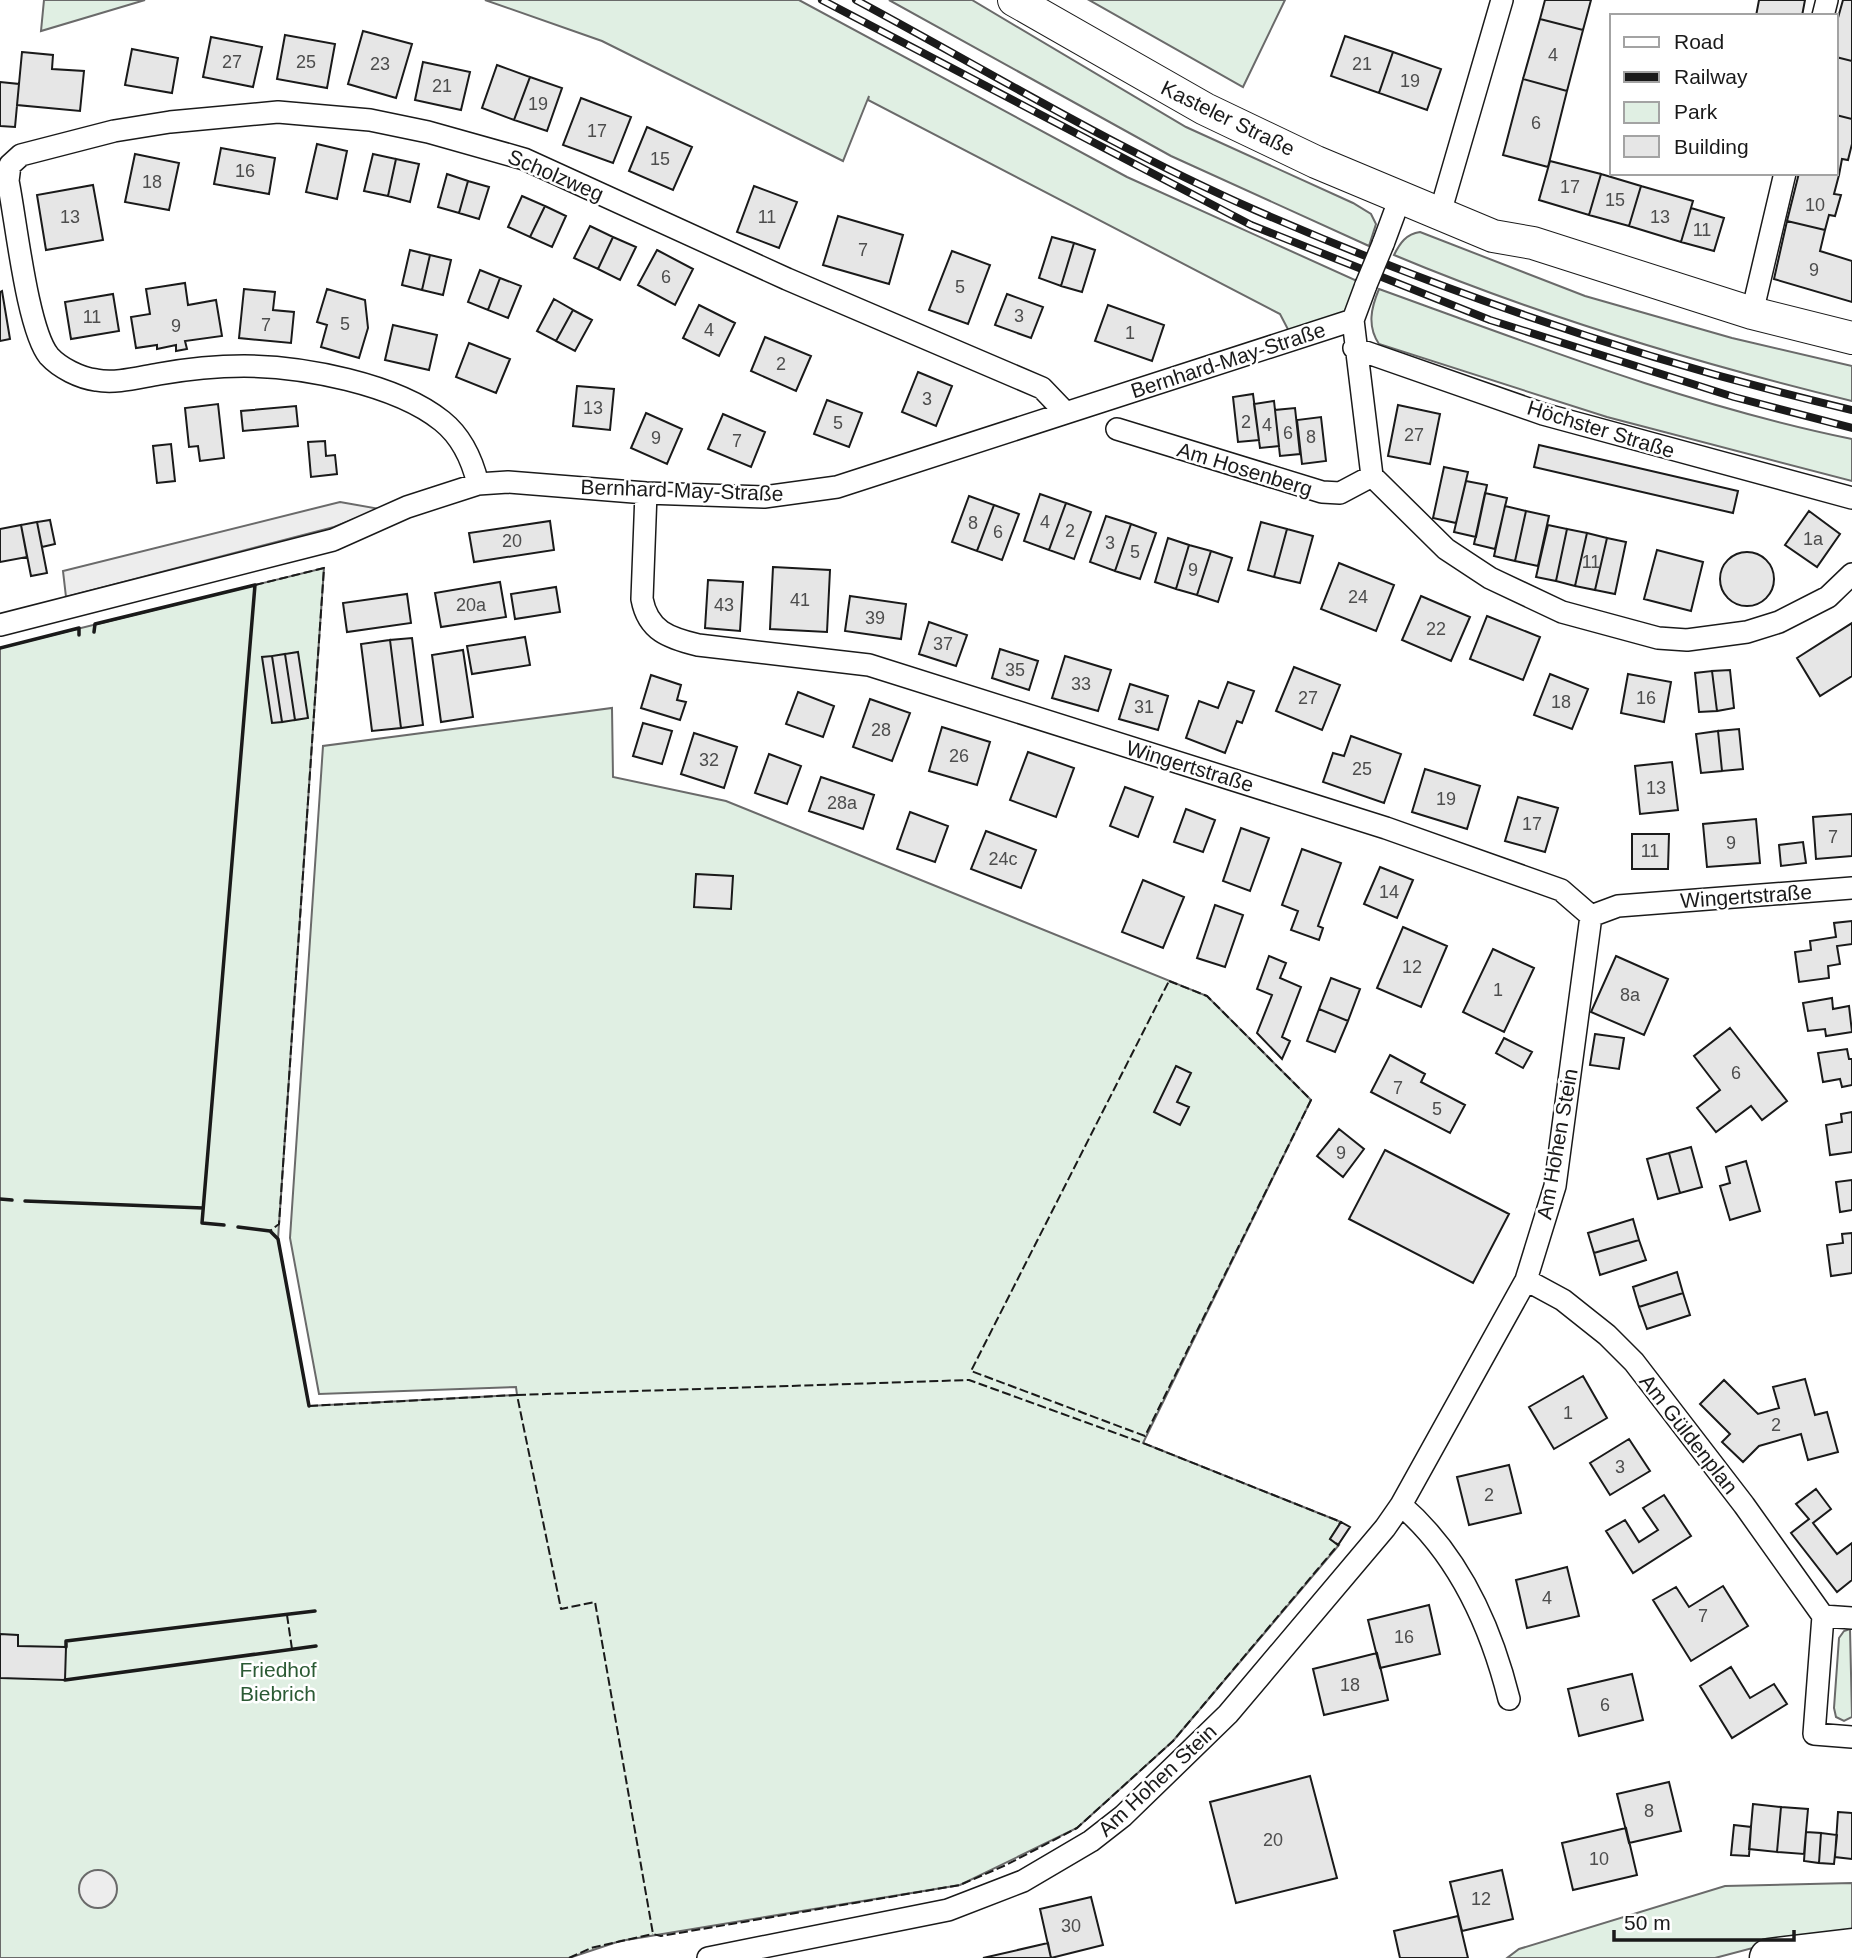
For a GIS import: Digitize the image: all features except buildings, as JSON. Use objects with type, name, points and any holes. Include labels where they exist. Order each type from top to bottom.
[{"type":"highway","points":[[1769,1958],[1852,1948]]},
{"type":"main road","name":"Kasteler Straße","points":[[1014,0],[1205,109],[1400,198],[1446,214],[1493,236],[1533,243],[1752,313],[1852,338]]},
{"type":"street","points":[[1446,214],[1502,0]]},
{"type":"street","name":"Scholzweg","points":[[478,484],[466,449],[443,421],[409,399],[362,385],[304,372],[246,366],[191,369],[105,380],[70,372],[50,357],[36,333],[8,181],[10,165],[21,155],[114,131],[170,122],[278,112],[370,120],[428,132],[524,159],[788,279],[1042,388],[1065,412]]},
{"type":"street","points":[[1752,313],[1786,175]]},
{"type":"street","name":"Bernhard-May-Straße","points":[[0,625],[333,540],[427,500],[478,484],[508,482],[764,497],[826,489],[1353,320],[1400,198]]},
{"type":"street","points":[[1353,320],[1354,348],[1372,476],[1430,535],[1465,564],[1490,578],[1562,612],[1658,638],[1720,637],[1779,622],[1828,597],[1852,573]]},
{"type":"street","name":"Höchster Straße","points":[[1354,348],[1543,414],[1852,498]]},
{"type":"street","name":"Am Hosenberg","points":[[1117,429],[1322,492],[1340,493],[1372,476]]},
{"type":"street","name":"Wingertstraße","points":[[646,492],[642,599],[652,624],[671,639],[698,645],[869,665],[1386,828],[1561,890],[1591,916],[1618,906],[1852,888]]},
{"type":"street","name":"Am Hohen Stein","points":[[708,1958],[948,1910],[1023,1881],[1091,1840],[1177,1767],[1228,1714],[1385,1528],[1401,1505],[1527,1280],[1555,1186],[1591,916]]},
{"type":"street","name":"Am Güldenplan","points":[[1527,1280],[1563,1300],[1607,1335],[1634,1362],[1744,1505],[1823,1616]]},
{"type":"street","points":[[1401,1505],[1427,1529],[1450,1558],[1487,1627],[1510,1699]]},
{"type":"street","points":[[1852,1618],[1823,1616],[1814,1734],[1852,1737]]},
{"type":"green space","points":[[44,0],[145,0],[41,31]]},
{"type":"green space","points":[[485,0],[799,0],[1127,177],[1366,285],[1353,320],[1293,339],[1280,314],[868,100],[869,96],[843,161],[602,41]]},
{"type":"green space","points":[[889,0],[972,0],[1186,127],[1353,203],[1371,214],[1376,224],[1369,246],[1171,156]]},
{"type":"green space","points":[[1089,0],[1285,0],[1243,87]]},
{"type":"green space","points":[[1420,232],[1585,296],[1732,338],[1852,366],[1852,401],[1735,371],[1620,337],[1506,299],[1394,255],[1404,240]]},
{"type":"green space","points":[[1379,289],[1672,392],[1732,410],[1852,439],[1852,481],[1607,417],[1379,344],[1373,330],[1372,317]]},
{"type":"green space","name":"Friedhof Biebrich","points":[[324,568],[278,1239],[309,1406],[517,1395],[516,1387],[319,1394],[290,1238],[323,746],[612,708],[613,777],[726,801],[1207,996],[1311,1100],[1143,1443],[1341,1522],[1330,1539],[1339,1545],[1173,1741],[1077,1828],[960,1885],[620,1941],[569,1958],[0,1958],[0,648]]},
{"type":"green space","points":[[1850,1629],[1852,1717],[1844,1721],[1836,1717],[1834,1708],[1839,1638],[1844,1631]]},
{"type":"green space","points":[[1852,1883],[1852,1931],[1794,1937],[1715,1958],[1507,1958],[1519,1949],[1725,1886]]},
{"type":"shaded area","points":[[340,502],[380,509],[334,527],[66,597],[63,571]]},
{"type":"shaded area","points":[[98,1870],[111,1876],[117,1889],[111,1902],[98,1908],[85,1902],[79,1889],[85,1876]]},
{"type":"railway","points":[[822,0],[1251,225],[1490,320],[1734,397],[1852,428]]},
{"type":"railway","points":[[856,0],[1153,162],[1328,241],[1475,298],[1624,348],[1852,410]]},
{"type":"fence","points":[[255,585],[324,568],[279,1224],[270,1231]]},
{"type":"fence","points":[[1169,981],[1207,996],[1311,1100],[1145,1436],[971,1371],[1169,981]]},
{"type":"fence","points":[[517,1395],[969,1380],[1143,1443],[1341,1522],[1339,1524]]},
{"type":"fence","points":[[309,1406],[517,1395],[561,1609],[595,1602],[653,1934],[661,1936],[960,1885],[1006,1865],[1077,1828],[1173,1741],[1338,1545],[1336,1543]]},
{"type":"fence","points":[[287,1615],[292,1649]]},
{"type":"fence","points":[[569,1958],[591,1948],[653,1934]]},
{"type":"wall","points":[[94,632],[95,624],[255,585],[202,1223],[224,1225]]},
{"type":"wall","points":[[0,648],[79,628],[79,635]]},
{"type":"wall","points":[[0,1199],[12,1200]]},
{"type":"wall","points":[[25,1201],[203,1208]]},
{"type":"wall","points":[[238,1227],[270,1231],[278,1239],[309,1406]]},
{"type":"wall","points":[[66,1647],[66,1641],[315,1611]]},
{"type":"wall","points":[[65,1680],[316,1646]]}]
